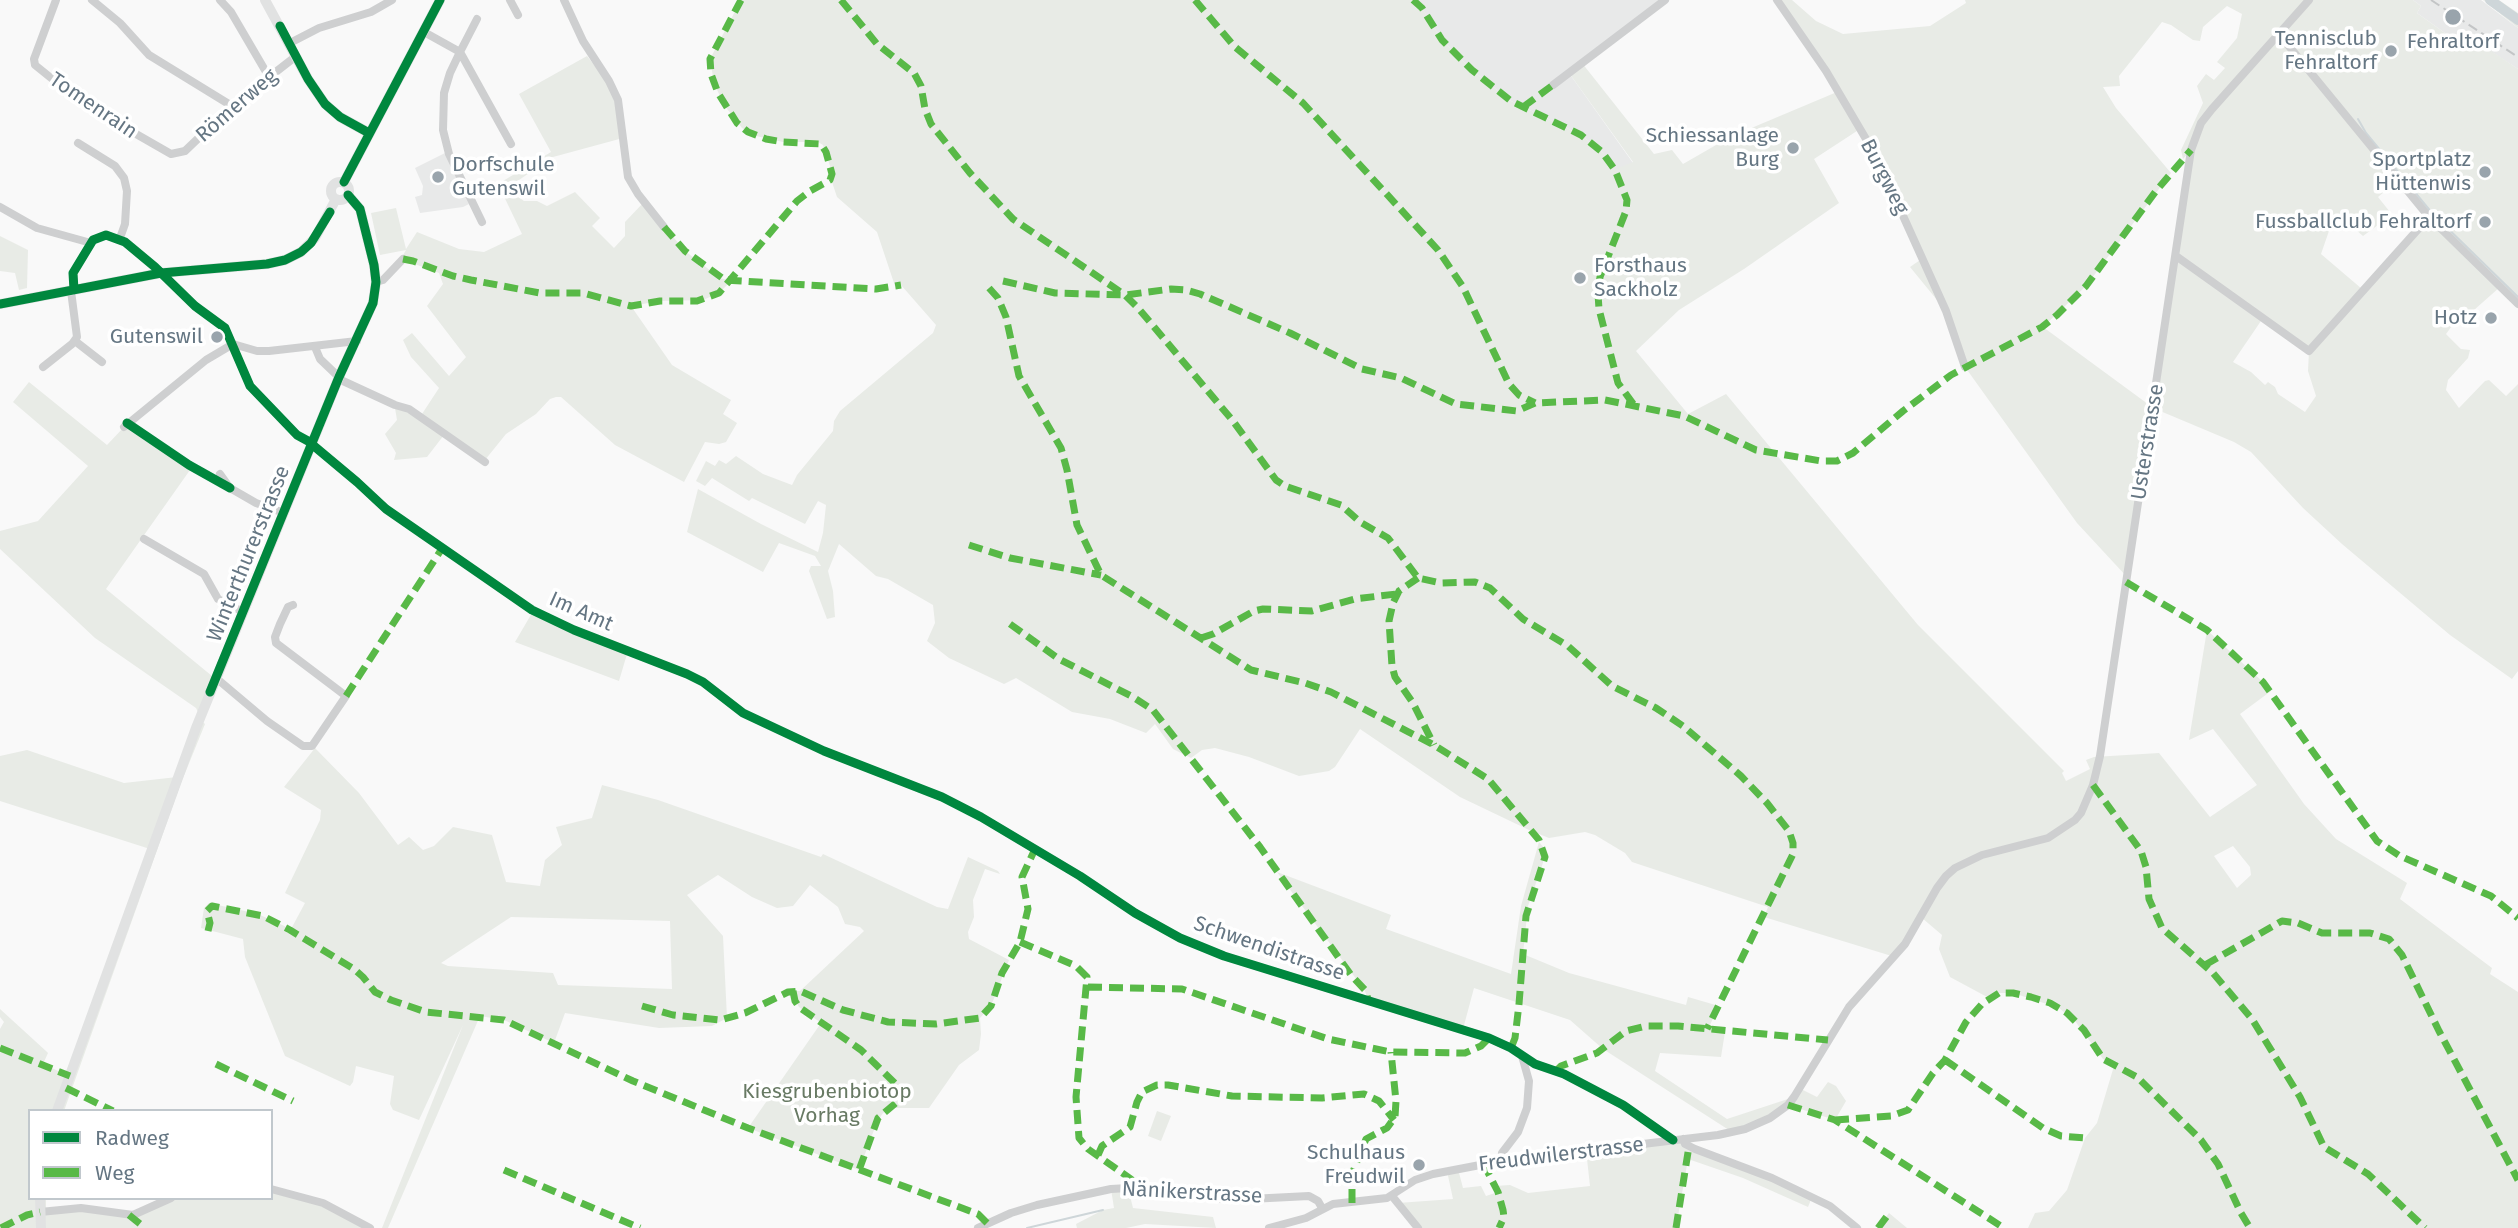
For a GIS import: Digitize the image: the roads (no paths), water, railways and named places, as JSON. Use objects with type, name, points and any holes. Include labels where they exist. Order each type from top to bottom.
[{"type":"main road","points":[[265,0],[295,57],[325,104],[369,133]]},
{"type":"main road","points":[[344,182],[424,32],[436,2]]},
{"type":"main road","points":[[337,182],[344,182],[349,188],[348,195],[341,200],[336,199],[331,194],[331,187],[337,182]]},
{"type":"main road","name":"Winterthurerstrasse","points":[[58,1109],[177,777],[312,445],[337,376],[373,303],[376,282],[360,209],[348,195]]},
{"type":"main road","points":[[0,304],[161,273],[267,264],[285,260],[301,252],[315,239],[336,199]]},
{"type":"main road","points":[[40,1200],[41,1228]]},
{"type":"street","name":"Tomenrain","points":[[56,0],[34,65],[82,103],[168,154],[178,154]]},
{"type":"street","points":[[92,0],[120,23],[149,55],[232,106]]},
{"type":"street","points":[[220,0],[231,12],[269,77]]},
{"type":"street","points":[[288,44],[319,28],[371,12],[392,0]]},
{"type":"street","points":[[510,0],[518,15]]},
{"type":"street","points":[[564,0],[576,27],[618,100],[628,177],[664,228]]},
{"type":"street","points":[[1553,85],[1665,0]]},
{"type":"street","name":"Burgweg","points":[[1777,0],[1826,71],[1876,156],[1946,311],[1965,367]]},
{"type":"street","name":"Usterstrasse","points":[[1982,855],[2038,841],[2058,833],[2081,813],[2093,785],[2100,756],[2191,150],[2195,136],[2211,109],[2309,0]]},
{"type":"street","points":[[477,19],[444,93],[443,130],[449,154],[482,222]]},
{"type":"street","points":[[424,32],[460,52],[511,144]]},
{"type":"street","points":[[2279,34],[2429,217],[2518,304]]},
{"type":"street","name":"Römerweg","points":[[178,154],[185,151],[232,106],[295,57]]},
{"type":"street","points":[[43,367],[75,341],[77,332],[73,273],[96,237],[103,235],[120,238],[125,224],[127,191],[124,178],[115,166],[78,143]]},
{"type":"street","points":[[0,207],[37,228],[91,243]]},
{"type":"street","points":[[2176,256],[2309,351],[2429,217]]},
{"type":"street","name":"Im Amt","points":[[120,238],[195,306],[225,328],[242,370],[256,393],[298,435],[386,509],[532,610],[704,682],[743,713],[864,767]]},
{"type":"street","points":[[376,282],[383,280],[402,260]]},
{"type":"street","points":[[75,341],[102,362]]},
{"type":"street","points":[[124,427],[206,360],[233,344],[261,351],[352,341]]},
{"type":"street","points":[[315,347],[320,359],[337,376],[380,399],[409,409],[485,462]]},
{"type":"street","points":[[220,474],[230,488],[256,503],[284,513]]},
{"type":"street","points":[[144,539],[204,574],[218,599],[243,612]]},
{"type":"street","points":[[216,678],[267,721],[303,746],[312,746],[346,696],[276,643],[275,637],[280,624],[288,607],[293,605]]},
{"type":"street","name":"Schwendistrasse","points":[[864,767],[942,797],[981,817],[1147,920],[1202,947],[1503,1044],[1543,1067],[1564,1074],[1623,1105],[1695,1149],[1772,1178],[1830,1206],[1857,1228]]},
{"type":"street","name":"Freudwilerstrasse","points":[[1269,1228],[1306,1218],[1333,1204],[1376,1201],[1392,1196],[1420,1178],[1501,1161],[1678,1140],[1745,1129],[1770,1118],[1788,1105],[1844,1013],[1911,936],[1937,888],[1955,868],[1982,855]]},
{"type":"street","points":[[1501,1161],[1502,1153],[1518,1132],[1524,1118],[1529,1081],[1522,1056]]},
{"type":"street","points":[[1529,1081],[1543,1067]]},
{"type":"street","name":"Nänikerstrasse","points":[[978,1228],[1037,1205],[1128,1188],[1221,1199],[1309,1196],[1318,1201],[1322,1208]]},
{"type":"street","points":[[273,1190],[323,1203],[370,1228]]},
{"type":"street","points":[[1392,1196],[1418,1228]]},
{"type":"street","points":[[40,1212],[81,1208],[133,1215],[167,1200]]},
{"type":"waterway","points":[[2490,0],[2518,20]]},
{"type":"waterway","points":[[2358,119],[2366,133],[2432,213],[2518,297]]},
{"type":"waterway","points":[[1027,1228],[1103,1210]]},
{"type":"railway","points":[[2431,0],[2518,57]]},
{"type":"place","name":"Fehraltorf","points":[[2453,17]]},
{"type":"place","name":"Tennisclub Fehraltorf","points":[[2391,51]]},
{"type":"place","name":"Schiessanlage Burg","points":[[1793,148]]},
{"type":"place","name":"Sportplatz Hüttenwis","points":[[2485,172]]},
{"type":"place","name":"Dorfschule Gutenswil","points":[[438,177]]},
{"type":"place","name":"Fussballclub Fehraltorf","points":[[2485,222]]},
{"type":"place","name":"Forsthaus Sackholz","points":[[1580,278]]},
{"type":"place","name":"Hotz","points":[[2491,318]]},
{"type":"place","name":"Gutenswil","points":[[217,337]]},
{"type":"place","name":"Schulhaus Freudwil","points":[[1419,1165]]},
{"type":"park label","name":"Kiesgrubenbiotop Vorhag","points":[[827,1104]]}]
